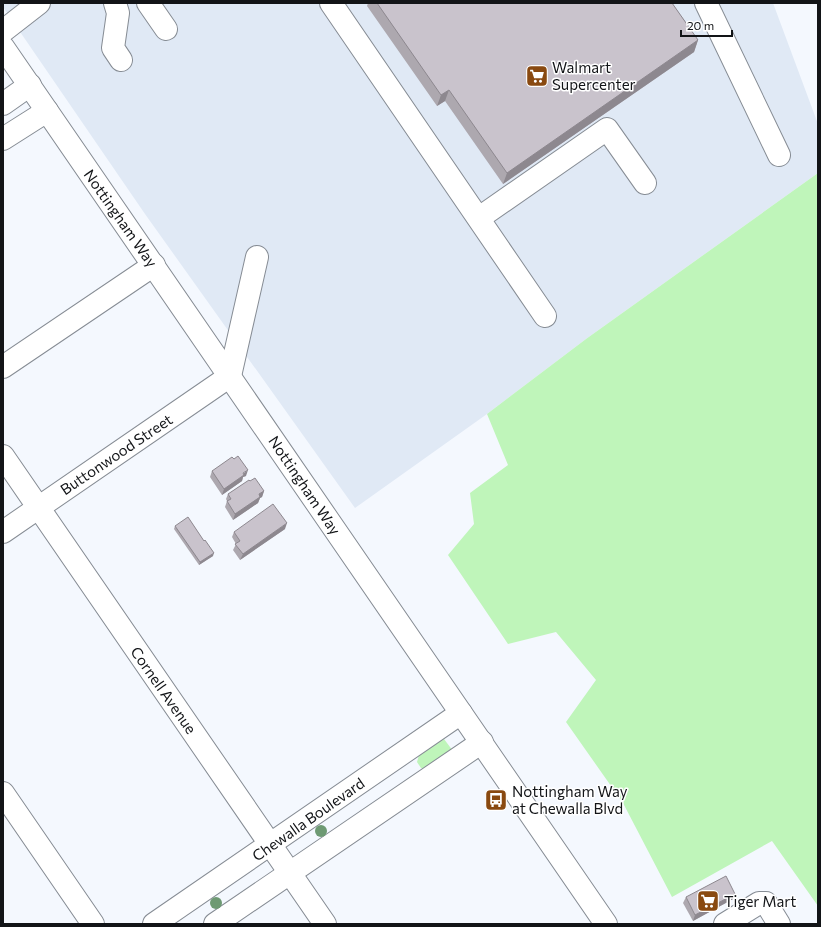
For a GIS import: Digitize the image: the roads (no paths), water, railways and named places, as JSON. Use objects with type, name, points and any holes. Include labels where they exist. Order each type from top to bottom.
[{"type":"street","points":[[3,31],[39,3]]},
{"type":"street","points":[[115,3],[118,14],[113,48],[121,60]]},
{"type":"street","points":[[148,3],[166,29]]},
{"type":"street","points":[[331,3],[545,316]]},
{"type":"street","points":[[706,3],[779,155]]},
{"type":"street","name":"Nottingham Way","points":[[3,47],[606,924]]},
{"type":"street","points":[[3,104],[30,85]]},
{"type":"street","points":[[3,139],[47,111]]},
{"type":"street","points":[[478,218],[607,129],[645,183]]},
{"type":"street","points":[[230,376],[257,257]]},
{"type":"street","points":[[3,367],[154,265]]},
{"type":"street","name":"Buttonwood Street","points":[[3,532],[230,376]]},
{"type":"street","name":"Cornell Avenue","points":[[3,456],[325,924]]},
{"type":"street","name":"Chewalla Boulevard","points":[[154,924],[461,713]]},
{"type":"street","points":[[215,924],[482,742]]},
{"type":"street","points":[[402,754],[422,783]]},
{"type":"street","points":[[3,793],[93,924]]},
{"type":"street","points":[[725,924],[759,903],[766,902],[779,924]]},
{"type":"place","name":"Walmart Supercenter","points":[[537,76]]},
{"type":"place","name":"Nottingham Way at Chewalla Blvd","points":[[496,800]]},
{"type":"place","name":"Tiger Mart","points":[[708,901]]}]
